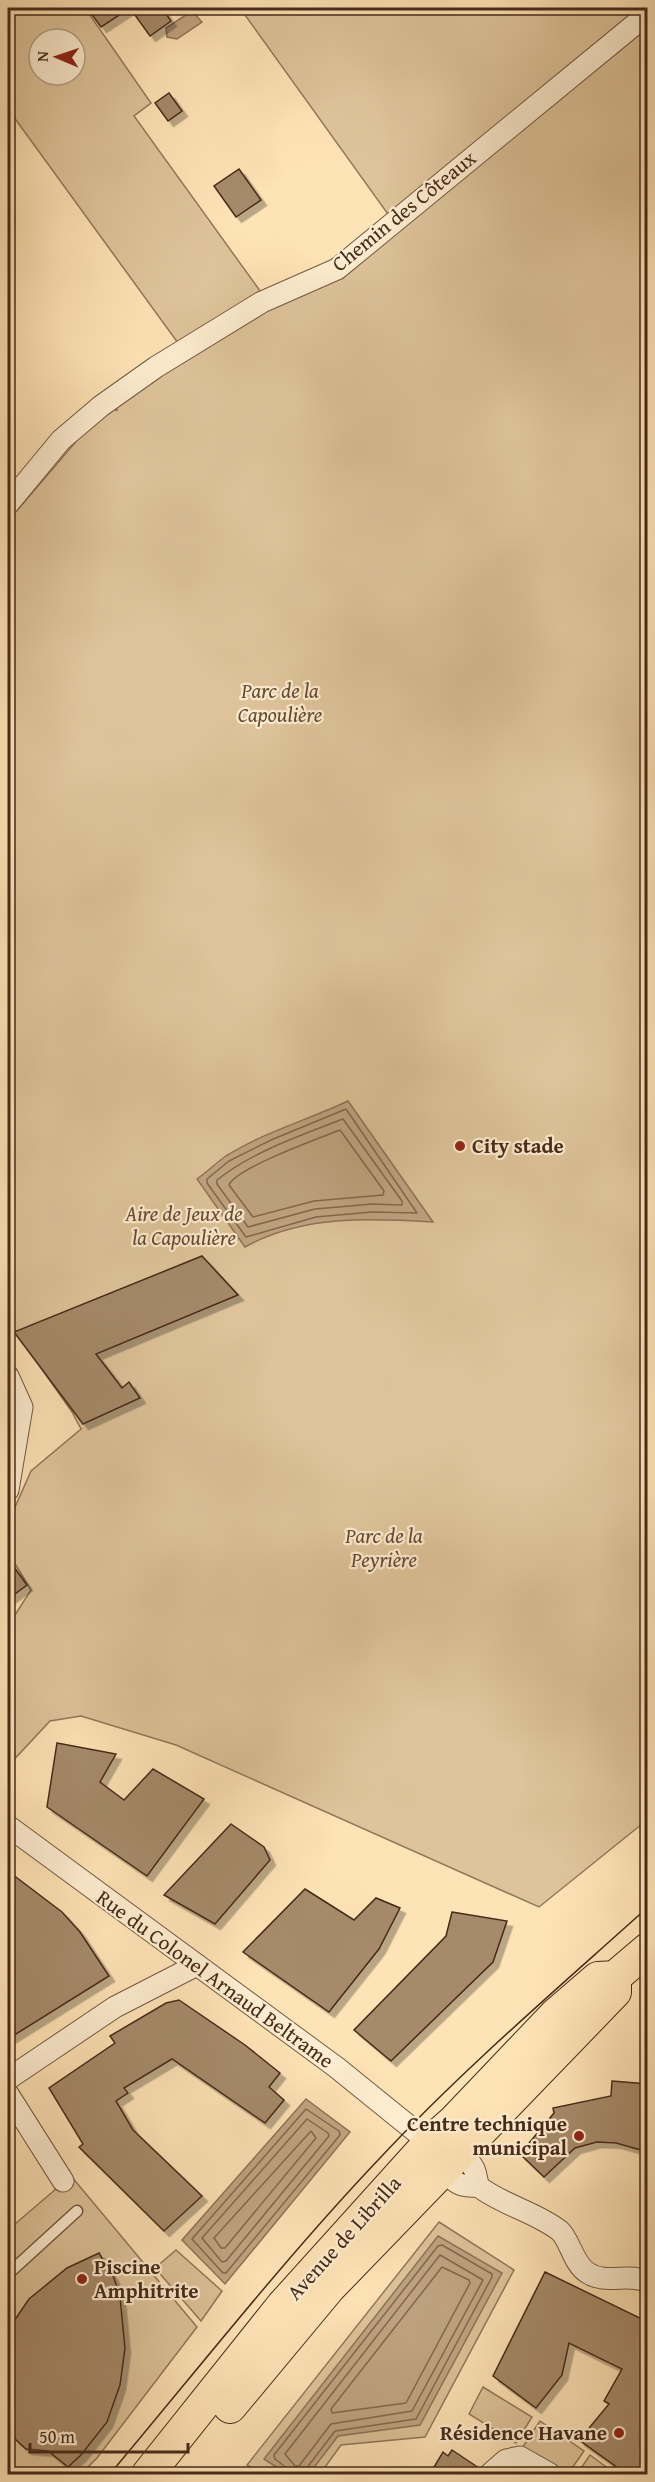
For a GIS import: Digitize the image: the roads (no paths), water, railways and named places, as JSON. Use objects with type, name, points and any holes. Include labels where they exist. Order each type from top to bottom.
[{"type":"main road","name":"Avenue de Librilla","points":[[174,2475],[328,2288],[436,2149],[528,2045],[555,2015],[598,1978],[615,1977],[648,1948]]},
{"type":"main road","name":"Avenue de Librilla","points":[[436,2149],[615,1992],[615,1977]]},
{"type":"main road","name":"Avenue de Librilla","points":[[148,2475],[319,2263],[537,2049],[555,2015]]},
{"type":"main road","points":[[127,2475],[155,2440],[207,2403]]},
{"type":"street","name":"Chemin des Côteaux","points":[[8,504],[61,440],[101,406],[156,367],[262,302],[337,269],[639,21],[647,8]]},
{"type":"street","points":[[8,1376],[22,1407],[8,1490]]},
{"type":"street","name":"Rue du Colonel Arnaud Beltrame","points":[[8,1826],[336,2067],[436,2149]]},
{"type":"street","points":[[8,2079],[115,2007],[197,1965]]},
{"type":"street","points":[[8,2094],[63,2181]]},
{"type":"street","points":[[436,2149],[470,2162],[476,2172],[478,2186],[560,2231],[569,2248],[588,2273],[600,2278],[639,2277],[648,2282]]},
{"type":"street","points":[[490,2475],[506,2460],[520,2457],[550,2475]]},
{"type":"lane","points":[[8,2274],[77,2211]]},
{"type":"water","points":[[192,11],[202,22],[177,39],[167,37],[166,28]]},
{"type":"water","points":[[348,1101],[433,1222],[361,1220],[313,1224],[290,1229],[245,1247],[197,1179],[226,1156],[241,1148]]},
{"type":"water","points":[[306,2099],[350,2132],[225,2284],[182,2240]]},
{"type":"water","points":[[438,2236],[502,2273],[420,2425],[338,2436],[309,2474],[287,2474],[264,2459]]},
{"type":"tram line","points":[[110,2474],[276,2274],[380,2158],[477,2061],[648,1907]]},
{"type":"place","name":"City stade","points":[[460,1146]]},
{"type":"place","name":"Centre technique municipal","points":[[579,2136]]},
{"type":"place","name":"Piscine Amphitrite","points":[[82,2279]]},
{"type":"place","name":"Résidence Havane","points":[[619,2433]]},
{"type":"park label","name":"Parc de la Capoulière","points":[[280,703]]},
{"type":"park label","name":"Aire de Jeux de la Capoulière","points":[[184,1226]]},
{"type":"park label","name":"Parc de la Peyrière","points":[[384,1548]]}]
